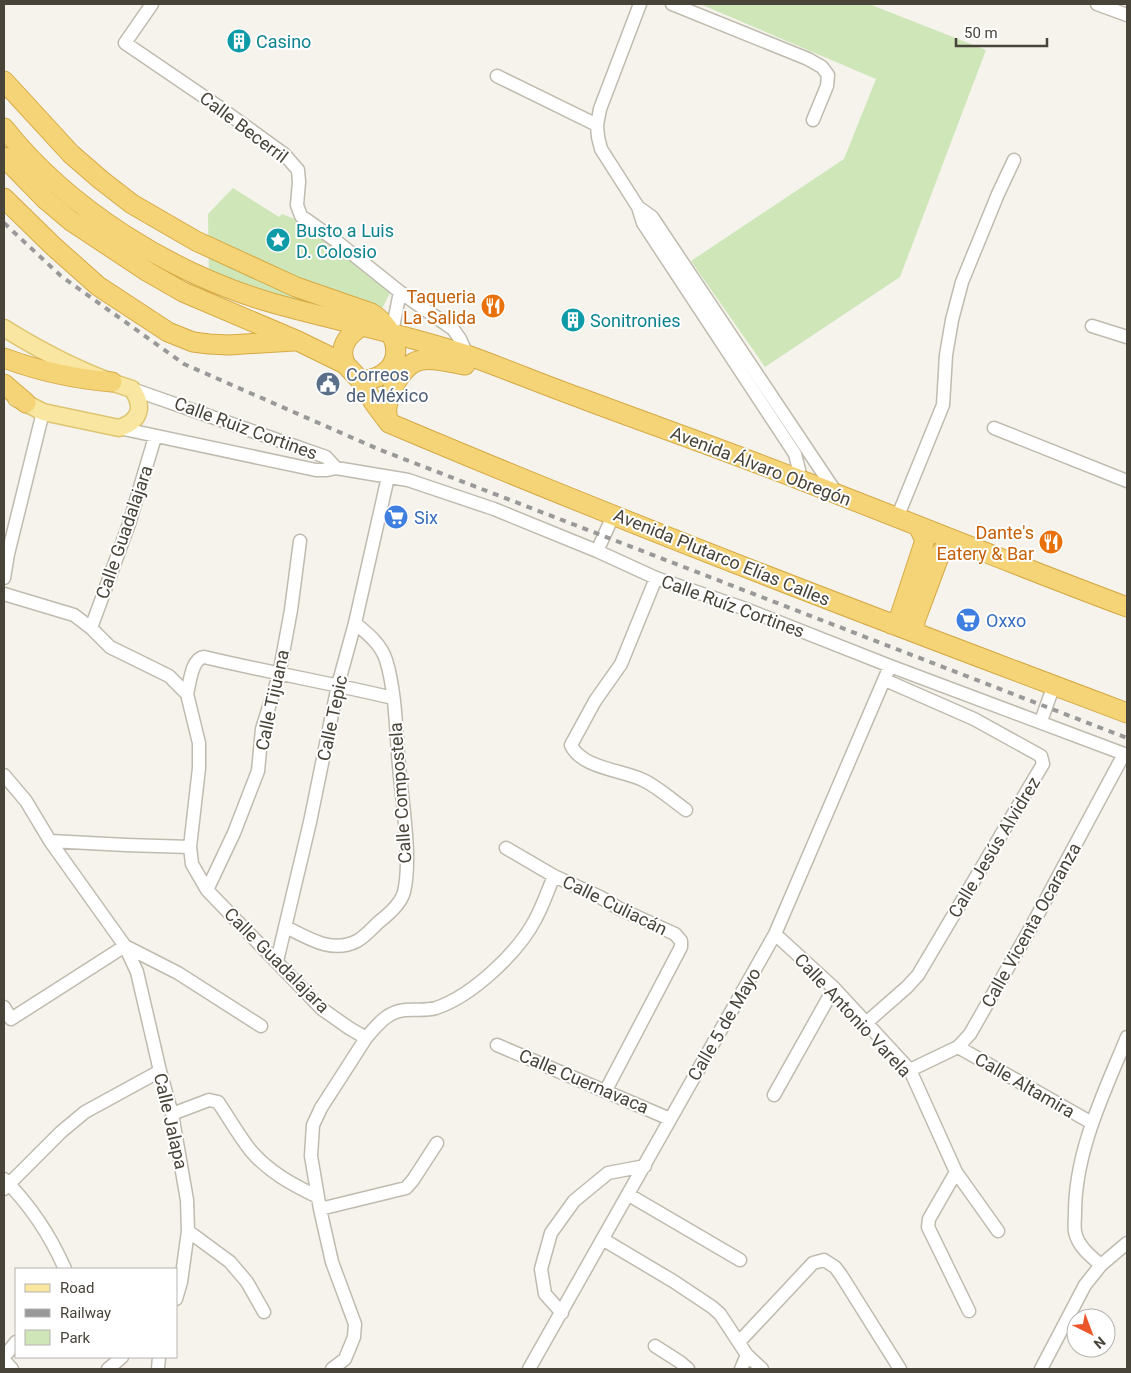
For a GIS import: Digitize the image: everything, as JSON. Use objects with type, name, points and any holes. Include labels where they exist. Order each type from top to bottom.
[{"type":"highway","points":[[4,81],[72,154],[114,191],[132,204],[177,231],[296,287],[371,313],[382,320],[392,332],[395,349],[393,363],[383,374],[361,381]]},
{"type":"highway","points":[[4,128],[18,146],[80,203],[154,254],[218,285],[266,301],[392,332]]},
{"type":"highway","points":[[4,157],[45,200],[108,246],[148,272],[184,292],[298,341],[345,364],[361,381],[389,422]]},
{"type":"highway","points":[[4,198],[52,245],[98,286],[168,332],[193,342],[209,344],[259,344],[298,341]]},
{"type":"highway","points":[[345,364],[342,355],[344,343],[348,336],[362,326]]},
{"type":"highway","name":"Avenida Álvaro Obregón","points":[[392,332],[467,355],[796,478],[1127,607]]},
{"type":"highway","points":[[4,358],[55,374],[92,381],[112,382]]},
{"type":"highway","points":[[389,422],[386,411],[388,399],[399,378],[414,362],[431,360],[503,370]]},
{"type":"highway","points":[[4,384],[26,403]]},
{"type":"highway","name":"Avenida Plutarco Elías Calles","points":[[389,422],[614,514],[917,634],[1127,713]]},
{"type":"highway","points":[[892,624],[900,616],[925,540],[918,526]]},
{"type":"highway","points":[[917,634],[915,621],[940,554],[947,546],[957,542]]},
{"type":"main road","name":"Calle Ruiz Cortines","points":[[4,328],[61,360],[132,389]]},
{"type":"main road","points":[[120,428],[131,423],[138,414],[139,399],[132,389]]},
{"type":"main road","name":"Calle Ruiz Cortines","points":[[4,390],[43,412],[120,428]]},
{"type":"street","name":"Calle Becerril","points":[[152,4],[125,43],[284,154],[298,170],[297,206],[301,216],[335,240],[400,292]]},
{"type":"street","points":[[640,4],[600,109],[597,131],[605,156],[638,207],[643,223],[794,454],[800,470],[796,478]]},
{"type":"street","points":[[672,4],[808,59],[822,67],[828,76],[827,86],[813,120]]},
{"type":"street","points":[[1097,4],[1127,14]]},
{"type":"street","points":[[496,76],[597,131]]},
{"type":"street","points":[[897,518],[943,405],[946,355],[952,320],[962,282],[1014,160]]},
{"type":"street","points":[[638,207],[652,218],[837,494]]},
{"type":"street","points":[[392,332],[400,292],[453,329],[460,338],[467,355]]},
{"type":"street","points":[[1092,326],[1127,337]]},
{"type":"street","name":"Calle Ruiz Cortines","points":[[120,428],[316,470],[336,468],[326,456],[132,389]]},
{"type":"street","points":[[4,578],[8,554],[43,412]]},
{"type":"street","points":[[994,428],[1127,481]]},
{"type":"street","name":"Calle Guadalajara","points":[[91,628],[128,524],[155,437]]},
{"type":"street","name":"Calle Ruíz Cortines","points":[[336,468],[435,488],[597,551],[656,578],[742,608],[1126,755]]},
{"type":"street","name":"Calle Tepic","points":[[277,961],[310,822],[338,685],[355,623],[388,477]]},
{"type":"street","points":[[597,551],[614,514]]},
{"type":"street","name":"Calle Tijuana","points":[[209,886],[231,841],[260,762],[260,736],[279,674],[291,610],[300,540]]},
{"type":"street","points":[[656,578],[621,664],[595,701],[571,745],[573,750],[583,759],[644,781],[686,810]]},
{"type":"street","name":"Calle Guadalajara","points":[[4,594],[74,615],[91,628],[110,647],[170,676],[187,694],[199,743],[199,768],[190,846],[192,864],[209,886],[322,1009],[366,1038]]},
{"type":"street","name":"Calle Compostela","points":[[286,927],[315,942],[330,946],[348,944],[359,940],[391,912],[404,893],[407,860],[393,698],[386,660],[380,646],[355,623]]},
{"type":"street","points":[[187,694],[195,662],[200,658],[338,685],[393,698]]},
{"type":"street","name":"Calle 5 de Mayo","points":[[529,1369],[604,1240],[670,1118],[776,934],[890,666]]},
{"type":"street","name":"Calle Jesús Alvidrez","points":[[866,1023],[918,975],[1043,764],[1041,756],[974,719],[885,680]]},
{"type":"street","points":[[1041,721],[1054,685]]},
{"type":"street","name":"Calle Vicenta Ocaranza","points":[[910,1070],[958,1046],[970,1034],[1126,755]]},
{"type":"street","name":"Calle Jalapa","points":[[4,775],[26,801],[50,841],[126,946],[137,972],[172,1114],[187,1200],[188,1231],[178,1292]]},
{"type":"street","points":[[50,841],[190,846]]},
{"type":"street","name":"Calle Culiacán","points":[[506,848],[554,876],[675,934],[681,941],[681,947],[606,1090]]},
{"type":"street","points":[[332,1369],[344,1359],[354,1337],[355,1324],[332,1262],[319,1203],[311,1156],[313,1124],[321,1108],[366,1038],[380,1022],[394,1013],[404,1010],[435,1008],[449,1002],[471,989],[511,955],[536,919],[554,876]]},
{"type":"street","name":"Calle Antonio Varela","points":[[776,934],[834,988],[910,1070],[956,1172],[998,1231]]},
{"type":"street","points":[[4,1007],[7,1021],[126,946],[178,972],[261,1026]]},
{"type":"street","points":[[774,1095],[834,988]]},
{"type":"street","points":[[1101,1265],[1087,1254],[1075,1232],[1075,1197],[1081,1164],[1092,1123],[1127,1036]]},
{"type":"street","name":"Calle Cuernavaca","points":[[497,1045],[670,1118]]},
{"type":"street","name":"Calle Altamira","points":[[958,1046],[1092,1123]]},
{"type":"street","points":[[65,1268],[58,1254],[32,1214],[5,1184],[85,1112],[160,1071]]},
{"type":"street","points":[[172,1114],[210,1100],[218,1102],[250,1150],[289,1183],[319,1203],[406,1188],[437,1143]]},
{"type":"street","points":[[562,1313],[546,1294],[541,1269],[551,1233],[574,1201],[608,1173],[645,1166]]},
{"type":"street","points":[[956,1172],[928,1219],[928,1227],[970,1311]]},
{"type":"street","points":[[629,1195],[740,1260]]},
{"type":"street","points":[[188,1231],[230,1262],[247,1282],[264,1312]]},
{"type":"street","points":[[604,1240],[673,1281],[720,1314],[747,1355],[762,1369]]},
{"type":"street","points":[[1042,1369],[1086,1285],[1101,1265],[1127,1243]]},
{"type":"street","points":[[739,1342],[813,1264],[824,1260],[835,1267],[841,1275],[900,1369]]},
{"type":"street","points":[[12,1369],[4,1359],[15,1343]]},
{"type":"street","points":[[655,1346],[682,1367]]},
{"type":"street","points":[[741,1369],[747,1355]]},
{"type":"street","points":[[108,1369],[121,1358]]},
{"type":"green space","points":[[700,4],[869,4],[986,50],[900,277],[765,367],[691,261],[844,159],[876,79]]},
{"type":"green space","points":[[233,188],[279,217],[282,214],[322,230],[391,291],[376,320],[209,282],[208,214]]},
{"type":"railway","points":[[4,223],[61,276],[184,364],[378,449],[1127,738]]},
{"type":"place","name":"Casino","points":[[239,41]]},
{"type":"place","name":"Busto a Luis D. Colosio","points":[[278,240]]},
{"type":"place","name":"Taqueria La Salida","points":[[493,306]]},
{"type":"place","name":"Sonitronies","points":[[573,320]]},
{"type":"place","name":"Correos de México","points":[[328,384]]},
{"type":"place","name":"Six","points":[[396,517]]},
{"type":"place","name":"Dante's Eatery & Bar","points":[[1051,542]]},
{"type":"place","name":"Oxxo","points":[[968,620]]}]
